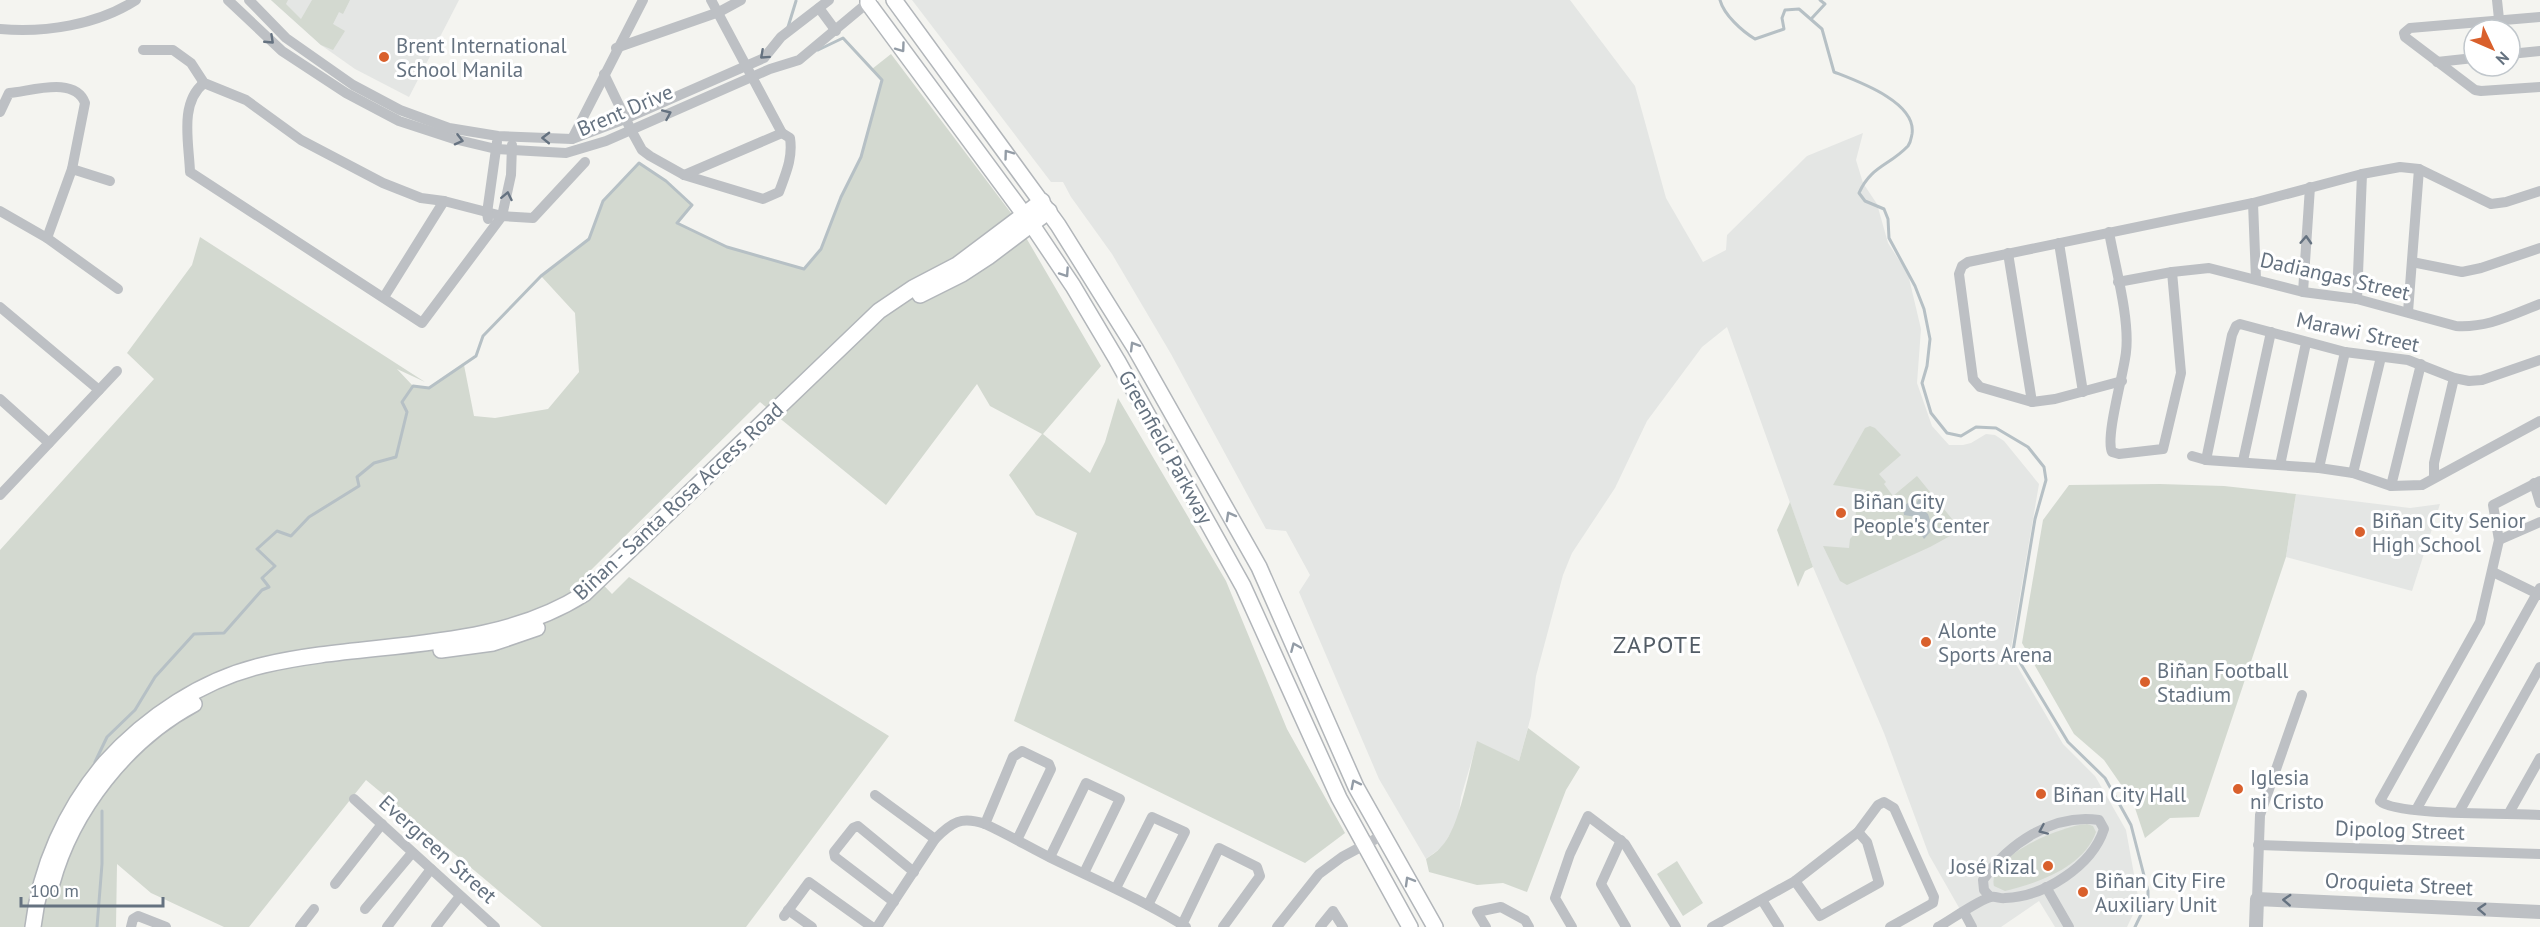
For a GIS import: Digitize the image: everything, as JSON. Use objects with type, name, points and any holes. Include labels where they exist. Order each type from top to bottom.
[{"type":"main road","name":"Greenfield Parkway","points":[[894,0],[1045,206],[1135,348],[1259,567],[1356,788],[1436,927]]},
{"type":"main road","name":"Greenfield Parkway","points":[[869,1],[1028,220],[1073,286],[1117,360],[1243,585],[1339,798],[1410,927]]},
{"type":"main road","points":[[922,77],[930,48]]},
{"type":"main road","name":"Biñan - Santa Rosa Access Road","points":[[33,927],[40,891],[53,848],[81,805],[125,758],[184,709],[218,691],[290,665],[493,643],[561,618],[587,597],[795,400],[886,318],[922,293],[979,263],[1045,206]]},
{"type":"main road","points":[[1299,710],[1318,701]]},
{"type":"main road","name":"Biñan - Santa Rosa Access Road","points":[[43,927],[54,875],[81,805]]},
{"type":"street","points":[[0,28],[46,29],[88,21],[124,8],[136,0]]},
{"type":"street","name":"Brent Drive","points":[[228,0],[282,51],[350,89],[399,121],[454,139],[496,149],[575,152],[799,60],[869,1]]},
{"type":"street","points":[[572,139],[616,48],[643,0]]},
{"type":"street","points":[[604,74],[642,150],[684,175],[763,199],[779,192],[789,166],[792,150],[790,138],[782,133],[711,0]]},
{"type":"street","points":[[616,48],[719,12],[741,0]]},
{"type":"street","name":"Brent Drive","points":[[251,3],[286,38],[350,89],[392,107],[449,128],[498,136],[572,139],[625,119],[764,58],[781,37],[829,0]]},
{"type":"street","points":[[2497,0],[2499,18]]},
{"type":"street","points":[[244,15],[251,3]]},
{"type":"street","points":[[819,8],[836,31]]},
{"type":"street","points":[[2513,18],[2540,16]]},
{"type":"street","points":[[2462,23],[2406,30],[2405,37],[2475,90],[2481,92],[2540,87]]},
{"type":"street","points":[[143,50],[173,50],[191,63],[204,83],[246,100],[301,140],[382,183],[421,198],[444,201],[502,216],[533,218],[585,162]]},
{"type":"street","points":[[2522,53],[2540,51]]},
{"type":"street","points":[[2437,62],[2462,59]]},
{"type":"street","points":[[204,83],[195,90],[188,114],[190,172],[422,322],[502,216],[511,175],[512,137]]},
{"type":"street","points":[[0,112],[9,93],[65,87],[75,89],[82,95],[85,104],[72,169],[47,238]]},
{"type":"street","points":[[684,175],[782,133]]},
{"type":"street","points":[[491,231],[487,213],[498,136]]},
{"type":"street","points":[[2122,381],[2055,399],[2032,402],[1980,387],[1973,379],[1959,274],[1962,266],[1968,262],[2008,253],[2253,203],[2362,174],[2400,167],[2419,169],[2491,204],[2506,202],[2540,191]]},
{"type":"street","points":[[72,169],[110,181]]},
{"type":"street","points":[[2408,312],[2419,169]]},
{"type":"street","points":[[2357,299],[2362,174]]},
{"type":"street","points":[[2303,292],[2310,187]]},
{"type":"street","points":[[384,297],[444,201]]},
{"type":"street","points":[[2253,203],[2256,279]]},
{"type":"street","points":[[0,211],[47,238],[118,289]]},
{"type":"street","points":[[2109,232],[2127,348],[2113,418],[2110,447],[2112,452],[2119,454],[2163,449],[2181,373],[2172,272]]},
{"type":"street","points":[[2059,243],[2083,392]]},
{"type":"street","points":[[2412,262],[2462,272],[2540,248]]},
{"type":"street","points":[[2008,253],[2032,402]]},
{"type":"street","name":"Dadiangas Street","points":[[2118,282],[2209,268],[2303,292],[2357,299],[2456,326],[2471,327],[2487,325],[2540,304]]},
{"type":"street","points":[[0,308],[99,390]]},
{"type":"street","name":"Marawi Street","points":[[2206,460],[2232,335],[2236,326],[2244,324],[2345,352],[2408,360],[2454,378],[2469,381],[2482,380],[2540,360]]},
{"type":"street","points":[[2243,461],[2271,332]]},
{"type":"street","points":[[2280,465],[2306,343]]},
{"type":"street","points":[[2319,468],[2345,352]]},
{"type":"street","points":[[2353,473],[2382,357]]},
{"type":"street","points":[[2391,486],[2421,364]]},
{"type":"street","points":[[1,491],[117,371]]},
{"type":"street","points":[[2434,477],[2434,464],[2454,378]]},
{"type":"street","points":[[0,399],[49,443]]},
{"type":"street","points":[[2192,456],[2206,460],[2243,461],[2353,473],[2391,486],[2422,485],[2540,421]]},
{"type":"street","points":[[2540,503],[2537,482],[2493,505],[2499,540],[2480,622],[2380,801],[2385,805],[2416,810],[2540,815]]},
{"type":"street","points":[[2499,540],[2540,522]]},
{"type":"street","points":[[2416,810],[2539,593],[2493,572]]},
{"type":"street","points":[[2459,812],[2540,667]]},
{"type":"street","points":[[2256,927],[2260,816],[2302,695]]},
{"type":"street","points":[[985,824],[1013,757],[1017,753],[1022,751],[1049,764],[1051,769],[1017,840]]},
{"type":"street","points":[[2509,813],[2540,758]]},
{"type":"street","points":[[1050,858],[1086,783],[1120,799],[1084,873]]},
{"type":"street","points":[[875,795],[935,839]]},
{"type":"street","name":"Evergreen Street","points":[[354,799],[489,925]]},
{"type":"street","points":[[1712,927],[1726,924],[1795,881],[1858,832],[1878,805],[1888,803],[1894,808],[1934,897],[1933,903],[1890,927]]},
{"type":"street","points":[[1572,927],[1555,898],[1570,854],[1588,816],[1621,840],[1676,927]]},
{"type":"street","points":[[1116,888],[1152,817],[1185,832],[1148,905]]},
{"type":"street","points":[[877,927],[935,839],[956,822],[969,818],[1116,888],[1183,926],[1219,848],[1257,867],[1260,871],[1260,876],[1223,927]]},
{"type":"street","points":[[1938,927],[1990,897],[2005,898],[2046,887],[2077,867],[2092,851],[2104,829],[2099,820],[2069,819],[2039,831],[2017,844],[1996,861],[1983,880],[1984,890],[1990,897]]},
{"type":"street","points":[[335,884],[382,825]]},
{"type":"street","points":[[894,902],[835,857],[834,852],[853,828],[858,826],[914,872]]},
{"type":"street","points":[[1795,881],[1820,916],[1879,883],[1867,842],[1858,832]]},
{"type":"street","points":[[1277,927],[1319,874],[1383,835]]},
{"type":"street","points":[[1621,840],[1601,884],[1626,927]]},
{"type":"street","name":"Dipolog Street","points":[[2258,845],[2540,854]]},
{"type":"street","points":[[365,909],[412,853]]},
{"type":"street","points":[[387,927],[431,869]]},
{"type":"street","points":[[812,927],[786,913],[809,882],[872,927]]},
{"type":"street","points":[[2046,887],[2069,927]]},
{"type":"street","points":[[436,927],[460,896]]},
{"type":"street","name":"Oroquieta Street","points":[[2257,898],[2540,912]]},
{"type":"street","points":[[1762,900],[1779,927]]},
{"type":"street","points":[[1486,927],[1476,912],[1501,907],[1525,920],[1529,927]]},
{"type":"street","points":[[300,927],[314,909]]},
{"type":"street","points":[[1320,927],[1332,911],[1343,927]]},
{"type":"street","points":[[1964,912],[1972,927]]},
{"type":"street","points":[[131,927],[133,919],[138,916],[166,927]]},
{"type":"shaded area","name":"Brent International School Manila","points":[[271,0],[459,0],[409,97],[355,69],[321,45]]},
{"type":"shaded area","points":[[271,0],[288,0],[286,4],[301,19],[312,0],[350,0],[343,14],[339,12],[333,24],[345,31],[333,50],[321,45]]},
{"type":"shaded area","points":[[912,0],[1570,0],[1635,86],[1666,198],[1703,262],[1726,250],[1727,235],[1807,156],[1863,133],[1856,160],[1863,183],[1877,204],[1888,243],[1908,274],[1921,329],[1917,383],[1932,426],[1949,445],[1963,445],[1986,434],[1995,435],[2004,441],[2039,484],[2010,654],[2063,744],[2095,776],[2126,830],[2139,902],[2127,927],[2055,927],[2039,901],[2001,927],[1970,927],[1929,855],[1884,733],[1813,567],[1727,327],[1702,347],[1647,421],[1615,488],[1572,553],[1563,575],[1536,676],[1531,716],[1519,761],[1477,742],[1461,797],[1458,821],[1442,847],[1426,859],[1379,779],[1299,592],[1310,575],[1286,531],[1266,529],[1171,354],[1112,254],[1071,197],[1063,182],[1051,182]]},
{"type":"shaded area","points":[[891,54],[1014,217],[1101,366],[1043,434],[1090,473],[1105,442],[1118,398],[1226,581],[1287,729],[1345,833],[1305,863],[1014,721],[1077,533],[1036,515],[1009,475],[1042,434],[990,406],[977,384],[886,505],[760,402],[590,571],[612,594],[629,577],[889,736],[746,927],[542,927],[366,780],[249,927],[224,927],[151,893],[117,864],[116,927],[0,927],[0,550],[154,379],[127,353],[192,265],[200,237],[425,382],[397,369],[413,386],[429,388],[464,365],[474,416],[495,418],[548,409],[579,372],[575,313],[541,276],[589,239],[603,201],[639,163],[666,181],[692,205],[678,223],[727,247],[804,269],[821,249],[841,197],[861,157],[882,81],[872,69]]},
{"type":"shaded area","points":[[1870,426],[1875,428],[1901,455],[1879,474],[1893,496],[1917,476],[1961,530],[1930,547],[1847,585],[1840,581],[1823,546],[1849,548],[1850,539],[1857,531],[1855,519],[1857,509],[1866,490],[1833,485],[1865,428]]},
{"type":"shaded area","name":"Biñan Football Stadium","points":[[2069,485],[2224,486],[2296,494],[2286,557],[2199,817],[2170,818],[2145,838],[2133,802],[2104,760],[2074,734],[2022,643],[2043,520]]},
{"type":"shaded area","name":"Biñan City Senior High School","points":[[2296,494],[2410,508],[2440,504],[2412,591],[2286,557]]},
{"type":"shaded area","points":[[1919,499],[1926,500],[1923,510],[1928,514],[1933,529],[1924,539],[1916,526],[1916,517],[1904,515],[1903,506],[1908,503],[1915,505]]},
{"type":"shaded area","points":[[1790,502],[1813,567],[1805,571],[1798,587],[1777,530]]},
{"type":"shaded area","points":[[1528,728],[1580,767],[1566,790],[1527,892],[1503,883],[1477,885],[1429,872],[1426,859],[1439,849],[1454,826],[1477,741],[1519,761]]},
{"type":"shaded area","points":[[2087,824],[2093,826],[2096,832],[2090,844],[2071,864],[2045,878],[2018,888],[2005,891],[1994,886],[1995,875],[2002,864],[2014,853],[2045,836]]},
{"type":"shaded area","points":[[1677,861],[1703,903],[1683,916],[1657,874]]},
{"type":"waterway","points":[[1720,0],[1734,22],[1755,39],[1784,29],[1782,18],[1785,10],[1799,9],[1822,29],[1834,72],[1884,94],[1905,112],[1911,123],[1912,134],[1908,146],[1869,177],[1859,193],[1865,201],[1884,209],[1888,219],[1889,238],[1915,286],[1924,309],[1930,339],[1927,366],[1922,383],[1931,413],[1947,433],[1961,436],[1976,427],[1996,428],[2028,447],[2044,467],[2046,480],[2035,519],[2013,651],[2068,742],[2105,778],[2131,825],[2148,891],[2148,900],[2135,927]]},
{"type":"waterway","points":[[1812,18],[1825,4],[1820,0]]},
{"type":"waterway","points":[[788,27],[796,1]]},
{"type":"waterway","points":[[95,762],[107,737],[135,710],[155,677],[194,634],[224,633],[262,590],[269,587],[262,578],[275,566],[257,549],[277,531],[291,536],[309,517],[359,486],[357,477],[374,463],[396,457],[407,412],[402,402],[413,386],[429,388],[476,356],[483,336],[541,276],[589,239],[603,201],[639,163],[666,181],[692,205],[677,223],[727,247],[804,269],[821,249],[841,197],[861,157],[882,80],[843,38],[818,50]]},
{"type":"waterway","points":[[97,927],[102,864],[102,811]]},
{"type":"place","name":"Brent International School Manila","points":[[384,57]]},
{"type":"place","name":"Biñan City People's Center","points":[[1841,513]]},
{"type":"place","name":"Biñan City Senior High School","points":[[2360,532]]},
{"type":"place","name":"Alonte Sports Arena","points":[[1926,642]]},
{"type":"place","name":"Biñan Football Stadium","points":[[2145,682]]},
{"type":"place","name":"Iglesia ni Cristo","points":[[2238,789]]},
{"type":"place","name":"Biñan City Hall","points":[[2041,794]]},
{"type":"place","name":"José Rizal","points":[[2048,866]]},
{"type":"place","name":"Biñan City Fire Auxiliary Unit","points":[[2083,892]]},
{"type":"district","name":"ZAPOTE","points":[[1658,644]]}]
